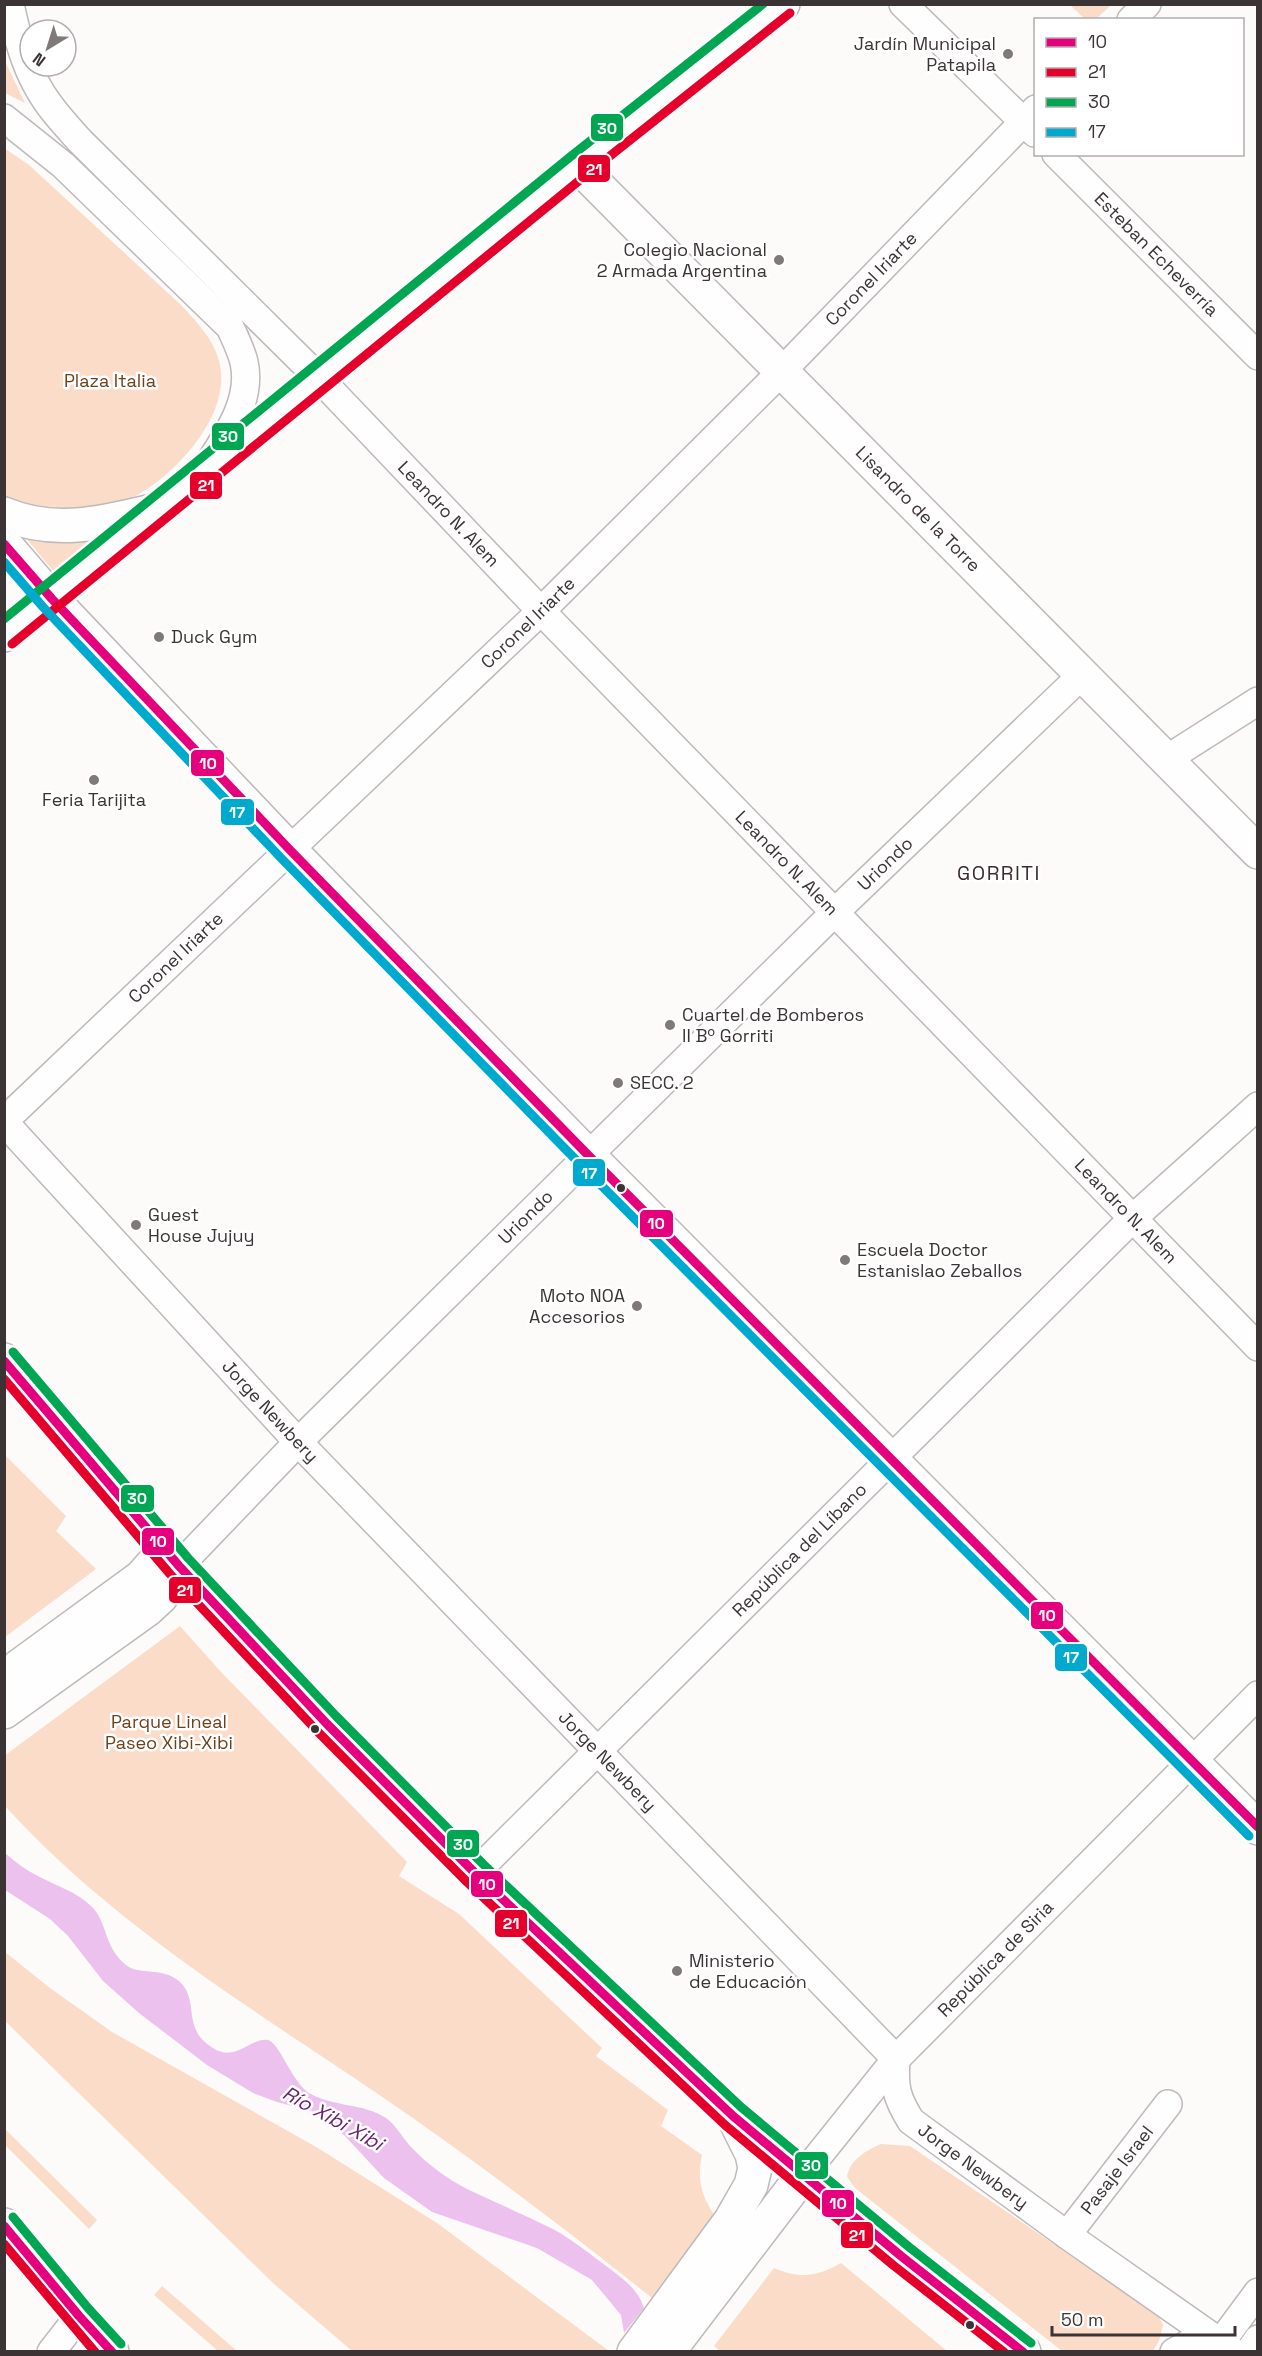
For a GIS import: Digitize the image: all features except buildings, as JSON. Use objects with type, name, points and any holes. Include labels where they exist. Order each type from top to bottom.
[{"type":"main road","points":[[4,635],[578,166],[783,4]]},
{"type":"main road","name":"Lisandro de la Torre","points":[[578,166],[1257,852]]},
{"type":"main road","points":[[4,514],[31,523],[76,526],[100,523],[159,509]]},
{"type":"main road","points":[[4,543],[52,598],[290,850],[589,1156],[1257,1828]]},
{"type":"main road","points":[[4,1360],[173,1558],[327,1724],[475,1873],[733,2116],[901,2256],[1024,2352]]},
{"type":"main road","points":[[4,1712],[140,1596],[173,1558]]},
{"type":"main road","points":[[4,1677],[140,1596]]},
{"type":"main road","points":[[668,2352],[741,2229],[755,2168],[747,2140],[733,2116]]},
{"type":"main road","name":"República de Siria","points":[[741,2229],[803,2175]]},
{"type":"main road","points":[[4,2225],[78,2316],[112,2352]]},
{"type":"main road","points":[[633,2352],[741,2229]]},
{"type":"street","name":"Leandro N. Alem","points":[[10,4],[21,46],[38,88],[80,141],[319,378],[541,611],[1257,1347]]},
{"type":"street","points":[[903,4],[1031,122]]},
{"type":"street","points":[[1133,18],[1147,4]]},
{"type":"street","points":[[4,118],[63,165],[230,327],[244,361],[246,386],[234,422],[204,471]]},
{"type":"street","name":"Coronel Iriarte","points":[[4,1121],[541,611],[1031,122]]},
{"type":"street","name":"Esteban Echeverría","points":[[1058,156],[1257,356]]},
{"type":"street","name":"Uriondo","points":[[173,1558],[298,1442],[834,913],[1083,674]]},
{"type":"street","points":[[1167,759],[1257,701]]},
{"type":"street","name":"República del Líbano","points":[[475,1873],[1132,1219],[1257,1106]]},
{"type":"street","name":"Jorge Newbery","points":[[4,1121],[298,1442],[896,2059],[894,2085],[899,2102],[911,2121],[1067,2235],[1227,2347]]},
{"type":"street","name":"República de Siria","points":[[803,2175],[896,2059],[1257,1695]]},
{"type":"street","name":"Pasaje Israel","points":[[1067,2235],[1168,2104]]},
{"type":"street","points":[[1174,2352],[1188,2344],[1227,2347],[1257,2292]]},
{"type":"street","points":[[51,2352],[78,2316]]},
{"type":"street","points":[[1249,2352],[1257,2339]]},
{"type":"green space","points":[[1070,5],[1111,5],[1097,18],[1084,18]]},
{"type":"green space","points":[[4,59],[25,103],[5,93]]},
{"type":"green space","name":"Plaza Italia","points":[[4,148],[29,165],[181,305],[205,333],[218,357],[221,385],[216,406],[207,426],[193,446],[160,480],[142,493],[106,508],[65,515],[5,501]]},
{"type":"green space","points":[[16,526],[100,538],[59,578]]},
{"type":"green space","points":[[5,1455],[66,1516],[56,1531],[96,1569],[5,1637]]},
{"type":"green space","name":"Parque Lineal Paseo Xibi-Xibi","points":[[180,1626],[221,1672],[407,1862],[399,1876],[459,1914],[602,2048],[596,2056],[668,2110],[661,2126],[702,2155],[701,2187],[715,2216],[652,2298],[448,2143],[182,1961],[89,1888],[5,1806],[4,1756]]},
{"type":"green space","points":[[5,1952],[50,1988],[112,2032],[318,2148],[437,2223],[609,2351],[352,2351],[274,2284],[5,2021]]},
{"type":"green space","points":[[4,2128],[97,2220],[89,2229],[5,2145]]},
{"type":"green space","points":[[881,2144],[910,2146],[1158,2315],[1163,2325],[1159,2341],[1153,2351],[1062,2351],[855,2188],[847,2177],[848,2171],[855,2161]]},
{"type":"green space","points":[[841,2263],[947,2351],[721,2352],[714,2346],[774,2268],[792,2274],[808,2275]]},
{"type":"green space","points":[[162,2286],[237,2351],[218,2351],[154,2295]]},
{"type":"water","name":"Río Xibi Xibi","points":[[5,1853],[29,1871],[73,1893],[92,1907],[101,1920],[113,1950],[126,1965],[138,1970],[166,1974],[180,1982],[189,1998],[197,2032],[213,2048],[229,2053],[262,2040],[272,2042],[297,2080],[309,2093],[328,2101],[368,2110],[386,2118],[413,2149],[438,2171],[467,2189],[568,2238],[625,2281],[638,2295],[644,2308],[624,2333],[621,2315],[592,2280],[537,2248],[432,2212],[384,2178],[345,2136],[312,2111],[253,2093],[207,2065],[139,2013],[103,1981],[68,1936],[50,1919],[5,1890]]},
{"type":"transit line","name":"30","points":[[4,619],[570,157],[763,4]]},
{"type":"transit line","name":"21","points":[[12,644],[586,175],[790,13]]},
{"type":"transit line","name":"10","points":[[4,544],[52,599],[290,850],[589,1156],[1258,1827]]},
{"type":"transit line","name":"17","points":[[4,562],[43,607],[281,858],[580,1164],[1249,1836]]},
{"type":"transit line","name":"30","points":[[13,1352],[188,1558],[336,1716],[483,1864],[741,2107],[909,2247],[1031,2343]]},
{"type":"transit line","name":"10","points":[[4,1361],[179,1566],[327,1724],[475,1873],[733,2116],[901,2256],[1023,2352]]},
{"type":"transit line","name":"21","points":[[4,1379],[170,1574],[318,1732],[467,1882],[725,2125],[893,2265],[1004,2352]]},
{"type":"transit line","name":"30","points":[[13,2217],[88,2308],[121,2344]]},
{"type":"transit line","name":"10","points":[[4,2226],[112,2352]]},
{"type":"transit line","name":"21","points":[[4,2244],[95,2352]]},
{"type":"place","name":"Jardín Municipal Patapila","points":[[1008,54]]},
{"type":"place","name":"Colegio Nacional 2 Armada Argentina","points":[[779,260]]},
{"type":"place","name":"Duck Gym","points":[[159,637]]},
{"type":"place","name":"Feria Tarijita","points":[[94,780]]},
{"type":"place","name":"Cuartel de Bomberos II Bº Gorriti","points":[[670,1025]]},
{"type":"place","name":"SECC. 2","points":[[618,1083]]},
{"type":"place","name":"Guest House Jujuy","points":[[136,1225]]},
{"type":"place","name":"Escuela Doctor Estanislao Zeballos","points":[[845,1260]]},
{"type":"place","name":"Moto NOA Accesorios","points":[[637,1306]]},
{"type":"place","name":"Ministerio de Educación","points":[[677,1971]]},
{"type":"district","name":"GORRITI","points":[[999,873]]}]
